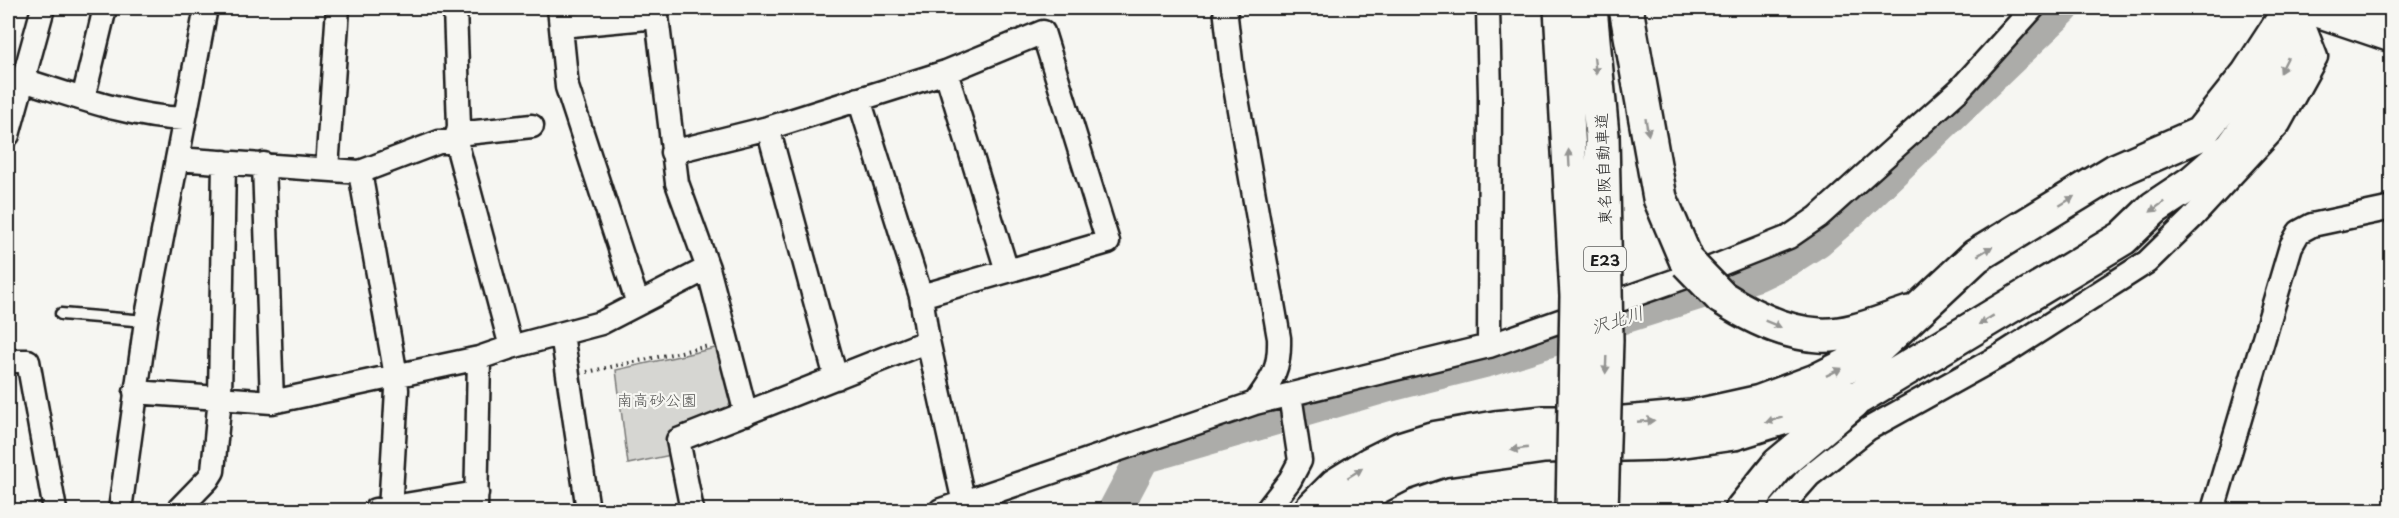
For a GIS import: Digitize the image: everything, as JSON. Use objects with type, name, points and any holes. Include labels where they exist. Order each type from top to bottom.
[{"type":"highway","name":"東名阪自動車道","points":[[1561,8],[1577,296],[1573,510]]},
{"type":"highway","name":"東名阪自動車道","points":[[1590,8],[1602,135],[1606,340],[1602,510]]},
{"type":"highway","points":[[1626,8],[1660,198],[1687,262],[1721,297],[1744,313],[1790,331],[1820,336],[1853,331],[1920,309]]},
{"type":"highway","points":[[1311,510],[1336,485],[1370,464],[1400,449],[1432,439],[1495,428],[1544,423],[1625,423],[1692,417],[1760,402],[1816,381],[1872,353],[1976,256],[2115,171],[2200,134],[2248,74],[2294,8]]},
{"type":"highway","points":[[1742,510],[1779,464],[1859,397],[2122,238],[2154,208],[2193,182],[2232,148],[2260,110],[2288,57],[2294,8]]},
{"type":"highway","points":[[2312,8],[2391,35]]},
{"type":"highway","points":[[1555,510],[1562,241],[1572,198]]},
{"type":"highway","points":[[1344,510],[1371,490],[1402,474],[1443,460],[1544,446],[1664,444],[1734,433],[1859,397]]},
{"type":"street","points":[[8,135],[43,8]]},
{"type":"street","points":[[83,99],[105,8]]},
{"type":"street","points":[[120,510],[146,321],[206,8]]},
{"type":"street","points":[[327,169],[338,8]]},
{"type":"street","points":[[455,8],[456,138],[511,347]]},
{"type":"street","points":[[1225,8],[1232,70],[1279,338],[1280,362],[1255,403]]},
{"type":"street","points":[[1488,8],[1489,346]]},
{"type":"street","points":[[941,510],[1255,403],[1292,407],[1489,346],[1711,268],[1789,237],[1818,217],[1959,90],[2033,8]]},
{"type":"street","points":[[1779,510],[1809,476],[1868,429],[2003,354],[2147,262],[2192,218],[2279,124],[2316,57],[2294,8]]},
{"type":"street","points":[[638,304],[567,87],[560,17],[656,12],[677,183],[708,268],[746,414]]},
{"type":"street","points":[[672,152],[768,128],[946,72],[1043,32],[1108,242],[921,296]]},
{"type":"street","points":[[946,72],[1007,271]]},
{"type":"street","points":[[23,80],[83,99],[167,118],[184,119]]},
{"type":"street","points":[[859,99],[921,296],[928,341],[964,503]]},
{"type":"street","points":[[177,159],[360,171],[439,142],[532,126]]},
{"type":"street","points":[[768,128],[836,378]]},
{"type":"street","points":[[178,510],[213,471],[220,397],[224,162]]},
{"type":"street","points":[[264,164],[272,402]]},
{"type":"street","points":[[360,171],[396,376],[385,510],[476,502],[479,358]]},
{"type":"street","points":[[2213,510],[2291,246],[2298,232],[2312,225],[2391,208]]},
{"type":"street","points":[[135,392],[272,402],[396,376],[479,358],[601,323],[708,268]]},
{"type":"street","points":[[562,334],[588,510]]},
{"type":"street","points":[[692,510],[678,440],[928,341]]},
{"type":"street","points":[[8,361],[28,361],[55,510]]},
{"type":"street","points":[[1267,510],[1290,480],[1299,461],[1292,407]]},
{"type":"lane","points":[[61,314],[146,321]]},
{"type":"path","points":[[568,375],[727,342]]},
{"type":"green space","name":"南高砂公園","points":[[720,347],[733,395],[727,411],[667,435],[671,455],[628,464],[616,370]]},
{"type":"waterway","name":"沢北川","points":[[1115,510],[1143,457],[1389,385],[1488,360],[1758,274],[1787,260],[1817,241],[1848,214],[2063,8]]}]
